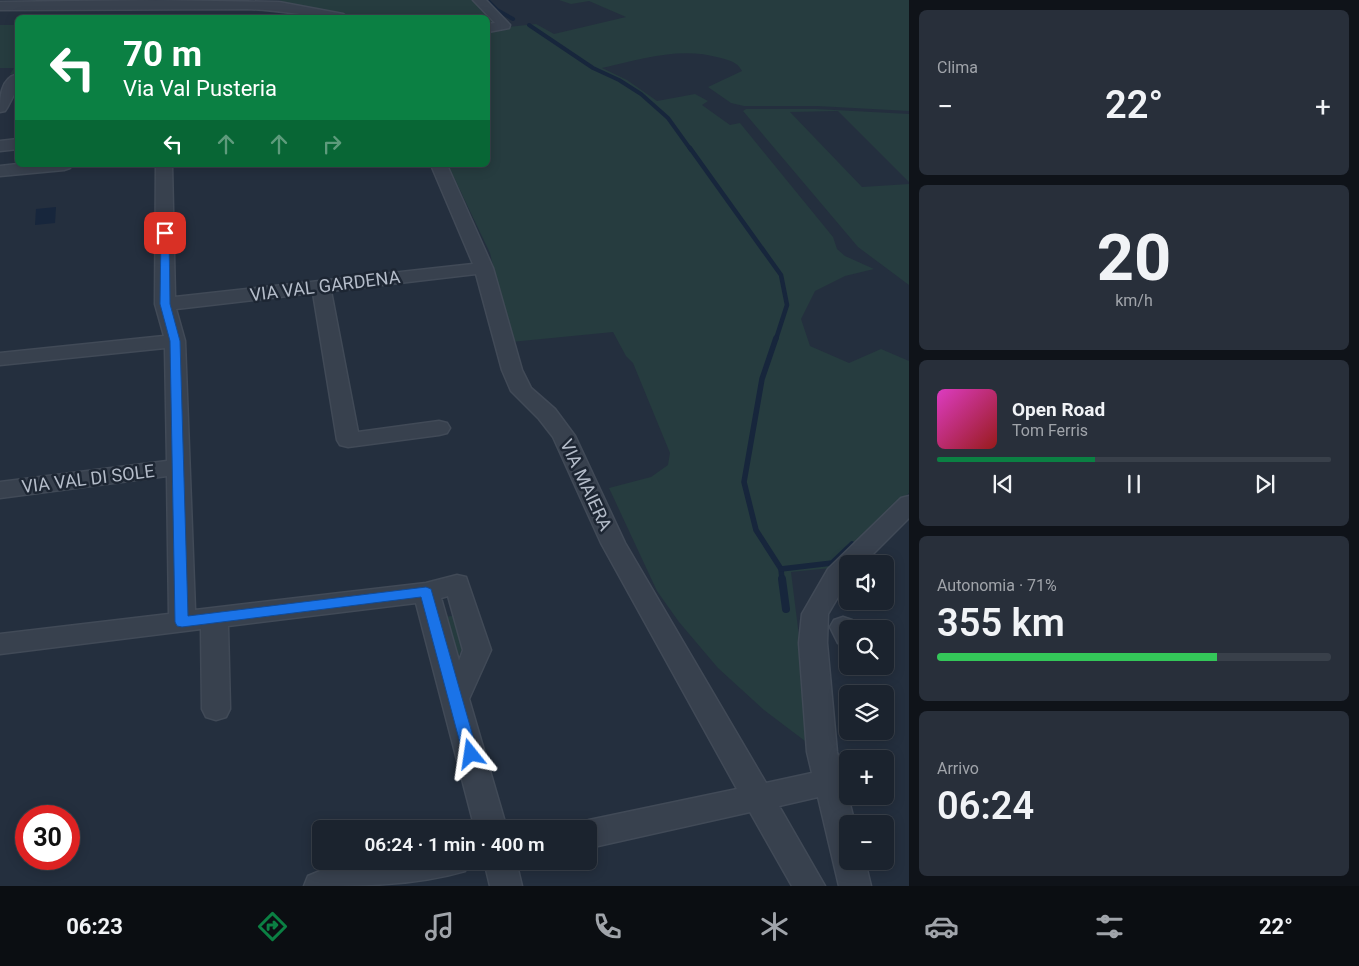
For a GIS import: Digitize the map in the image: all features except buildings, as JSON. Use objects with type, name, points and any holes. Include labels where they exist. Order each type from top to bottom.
[{"type":"street","points":[[479,0],[504,25],[490,28]]},
{"type":"street","points":[[0,6],[278,3],[330,15]]},
{"type":"street","points":[[85,5],[89,15]]},
{"type":"street","points":[[0,108],[15,83]]},
{"type":"street","points":[[0,146],[15,144]]},
{"type":"street","points":[[0,171],[43,167]]},
{"type":"street","points":[[164,167],[165,304],[175,341],[182,622]]},
{"type":"street","name":"VIA MAIERA","points":[[440,167],[484,268],[512,370],[522,391],[547,414],[564,436],[613,543],[809,886]]},
{"type":"street","name":"VIA VAL GARDENA","points":[[165,304],[484,268]]},
{"type":"street","points":[[321,286],[348,440],[439,428]]},
{"type":"street","points":[[0,359],[175,341]]},
{"type":"street","name":"VIA VAL DI SOLE","points":[[0,490],[177,468]]},
{"type":"street","points":[[857,555],[909,504]]},
{"type":"street","points":[[839,573],[815,614],[813,643],[821,742],[839,821]]},
{"type":"street","points":[[0,644],[426,592],[489,820]]},
{"type":"street","points":[[214,618],[216,709]]},
{"type":"street","points":[[597,832],[829,782]]},
{"type":"street","points":[[320,886],[406,870]]},
{"type":"street","points":[[502,870],[506,886]]},
{"type":"street","points":[[851,870],[855,886]]},
{"type":"green space","points":[[280,0],[474,0],[496,20],[495,23],[490,25],[490,15],[348,15],[283,3]]},
{"type":"green space","points":[[559,0],[909,0],[909,111],[817,106],[744,106],[731,103],[708,87],[742,71],[733,62],[706,55],[691,53],[661,55],[602,68],[627,80],[657,101],[695,94],[708,101],[702,105],[730,125],[740,123],[833,237],[837,249],[845,256],[874,269],[845,276],[815,291],[801,319],[810,346],[849,363],[881,349],[909,361],[909,493],[845,555],[839,555],[839,560],[831,568],[791,572],[804,676],[805,741],[764,710],[718,668],[679,622],[657,591],[609,488],[651,477],[668,465],[670,453],[633,363],[626,356],[613,332],[511,342],[490,253],[449,167],[490,167],[490,29],[536,24],[554,34],[626,17],[589,1],[571,4]]},
{"type":"green space","points":[[0,25],[15,25],[15,74],[10,74],[14,68],[0,68]]},
{"type":"green space","points":[[746,109],[816,109],[909,114],[909,182],[838,111],[790,112],[862,187],[909,184],[909,285],[858,247],[743,111]]},
{"type":"green space","points":[[459,615],[465,640],[456,664],[444,617]]},
{"type":"water","points":[[56,207],[55,223],[35,225],[36,209]]},
{"type":"waterway","points":[[487,0],[497,10],[513,19]]},
{"type":"waterway","points":[[529,25],[593,68],[619,80],[641,94],[668,118],[691,150]]},
{"type":"waterway","points":[[690,148],[781,275],[787,305],[776,339]]},
{"type":"waterway","points":[[776,338],[762,379],[744,482],[756,530],[781,569]]},
{"type":"waterway","points":[[781,569],[832,563],[852,544]]},
{"type":"waterway","points":[[781,569],[782,580]]},
{"type":"waterway","points":[[782,579],[786,609]]},
{"type":"route","points":[[165,233],[165,304],[175,341],[182,622],[426,592],[471,754]]}]
